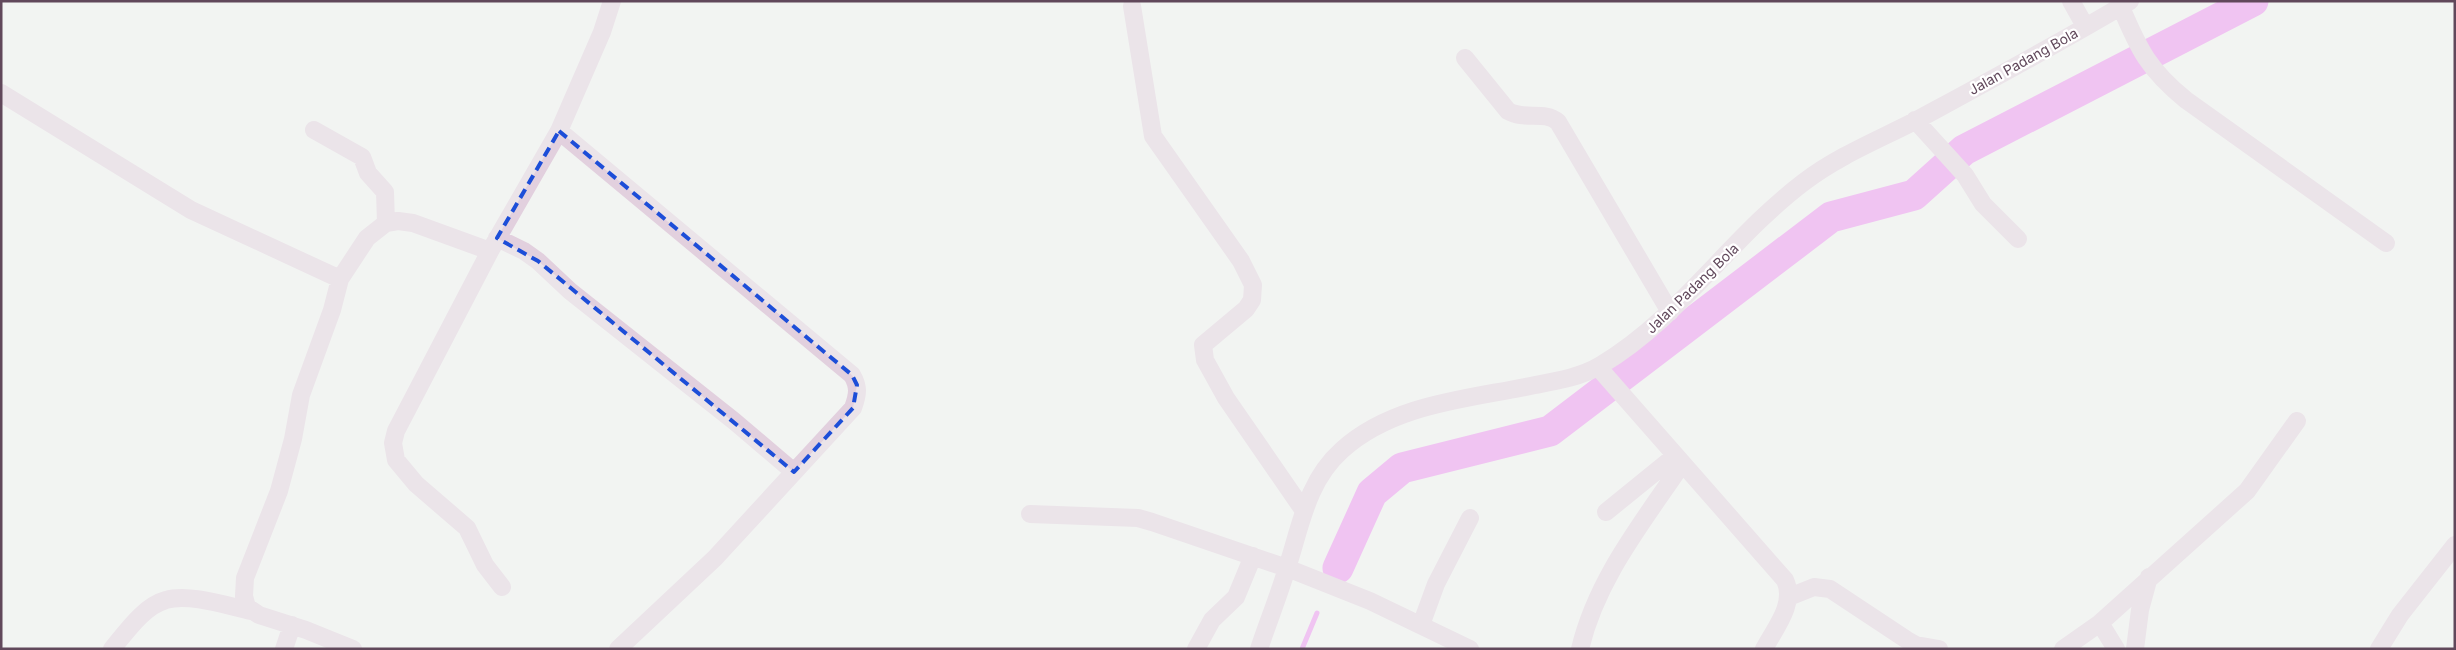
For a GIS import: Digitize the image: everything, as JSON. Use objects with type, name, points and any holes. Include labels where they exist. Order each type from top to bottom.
[{"type":"street","points":[[502,587],[485,564],[467,528],[416,484],[396,460],[393,451],[396,431],[493,244],[559,131],[602,32],[612,1]]},
{"type":"street","points":[[2071,1],[2086,26]]},
{"type":"street","points":[[2126,4],[2137,46],[2148,64],[2162,80],[2186,100],[2386,243]]},
{"type":"street","name":"Jalan Padang Bola","points":[[1259,649],[1312,489],[1321,472],[1343,449],[1377,427],[1412,410],[1570,378],[1598,367],[1633,345],[1670,312],[1774,206],[1806,181],[1835,162],[2126,4]]},
{"type":"street","points":[[1132,6],[1153,136],[1241,261],[1253,285],[1252,300],[1246,309],[1204,345],[1205,360],[1226,398],[1304,511]]},
{"type":"street","points":[[1465,58],[1508,111],[1516,116],[1548,116],[1558,122],[1670,312]]},
{"type":"street","points":[[1,93],[191,210],[340,280]]},
{"type":"street","points":[[1915,120],[1965,175],[1979,200],[2018,239]]},
{"type":"street","points":[[314,130],[362,157],[368,173],[385,192],[386,223]]},
{"type":"street","points":[[559,131],[852,375],[857,385],[858,396],[853,408],[715,558],[618,648]]},
{"type":"street","points":[[251,611],[247,607],[244,596],[245,578],[279,491],[293,440],[301,395],[340,280],[367,238],[386,223],[398,221],[414,223],[524,251],[538,261],[570,291],[734,420],[794,472]]},
{"type":"street","points":[[1598,367],[1788,585],[1788,604],[1764,649]]},
{"type":"street","points":[[2063,649],[2100,623],[2149,576],[2247,491],[2297,421]]},
{"type":"street","points":[[1606,512],[1679,460]]},
{"type":"street","points":[[1580,649],[1601,588],[1679,460]]},
{"type":"street","points":[[1030,514],[1138,518],[1287,568],[1370,601],[1470,649]]},
{"type":"street","points":[[1421,625],[1436,584],[1470,518]]},
{"type":"street","points":[[2379,649],[2400,615],[2455,545]]},
{"type":"street","points":[[1196,649],[1212,620],[1236,597],[1253,556]]},
{"type":"street","points":[[2135,649],[2140,610],[2149,576]]},
{"type":"street","points":[[1789,597],[1814,587],[1830,589],[1916,645],[1939,649]]},
{"type":"street","points":[[112,649],[148,610],[166,600],[178,598],[251,611],[353,649]]},
{"type":"street","points":[[2100,623],[2116,649]]},
{"type":"street","points":[[284,649],[292,625]]},
{"type":"highlighted area","points":[[559,131],[852,375],[857,385],[853,408],[794,472],[538,261],[497,238]]},
{"type":"waterway","points":[[1338,568],[1372,493],[1402,468],[1550,431],[1831,217],[1914,195],[1964,150],[2253,1]]},
{"type":"waterway","points":[[1302,649],[1317,613]]}]
